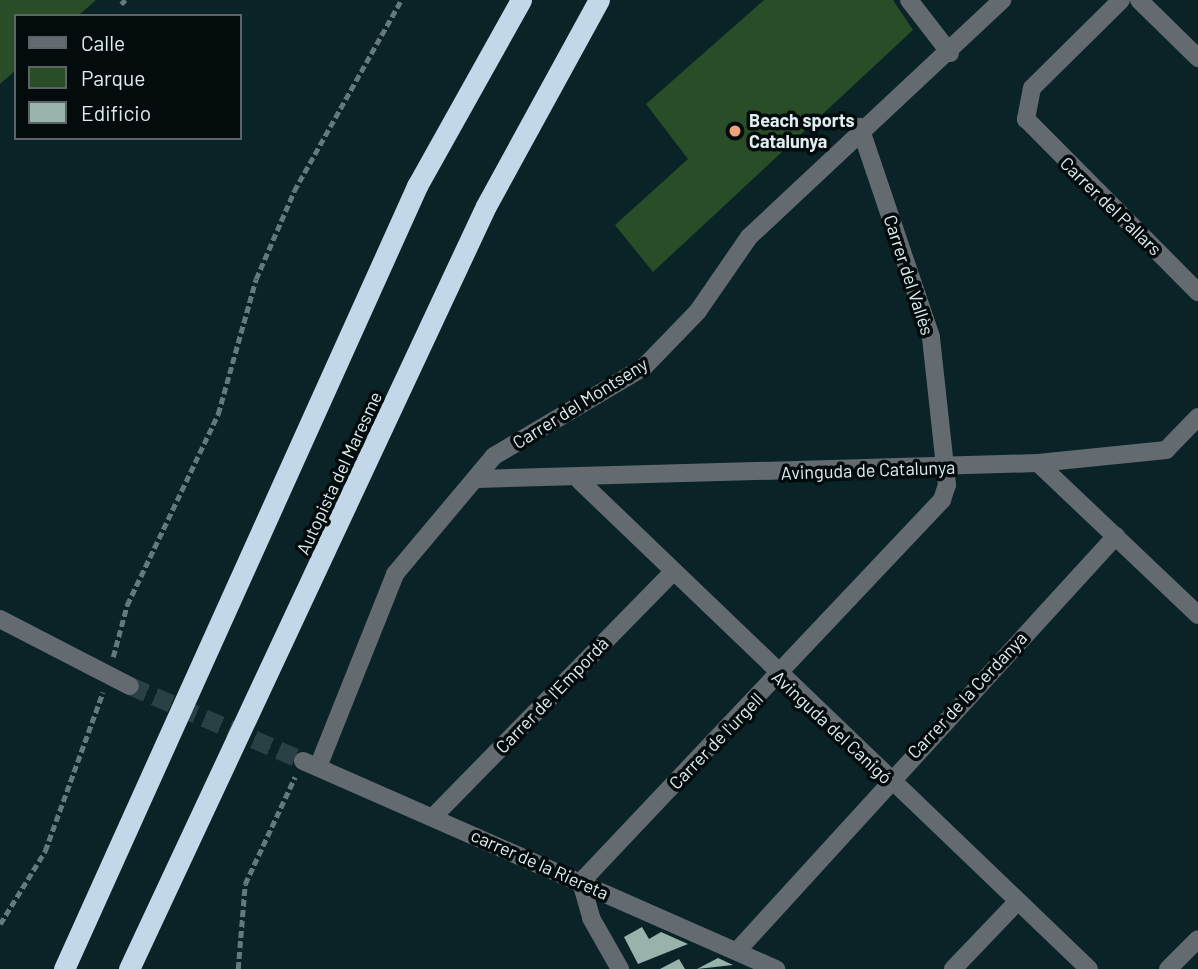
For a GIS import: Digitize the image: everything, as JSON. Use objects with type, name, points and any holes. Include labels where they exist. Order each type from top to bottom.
[{"type":"highway","points":[[64,969],[416,186],[521,0]]},
{"type":"highway","name":"Autopista del Maresme","points":[[129,969],[486,206],[599,0]]},
{"type":"street","points":[[909,0],[950,53]]},
{"type":"street","name":"Carrer del Montseny","points":[[311,764],[394,574],[494,456],[644,367],[698,311],[749,237],[860,128],[950,53],[1002,0]]},
{"type":"street","name":"Carrer del Pallars","points":[[1121,0],[1032,88],[1024,107],[1027,119],[1198,292]]},
{"type":"street","points":[[1139,0],[1198,58]]},
{"type":"street","name":"Carrer del Vallès","points":[[860,128],[931,337],[944,468]]},
{"type":"street","name":"Avinguda de Catalunya","points":[[477,479],[580,481],[1038,463],[1166,450],[1198,417]]},
{"type":"street","points":[[1038,463],[1198,615]]},
{"type":"street","name":"Carrer de l'urgell","points":[[580,882],[778,677],[942,500],[944,468]]},
{"type":"street","name":"Avinguda del Canigó","points":[[580,481],[778,677],[1016,904],[1089,969]]},
{"type":"street","name":"Carrer de la Cerdanya","points":[[737,951],[888,780],[1116,536]]},
{"type":"street","name":"Carrer de l'Empordà","points":[[434,816],[671,574]]},
{"type":"street","points":[[0,619],[130,686]]},
{"type":"street","name":"carrer de la Riereta","points":[[311,764],[776,969]]},
{"type":"street","points":[[580,882],[620,969]]},
{"type":"street","points":[[953,969],[1016,904]]},
{"type":"street","points":[[1168,969],[1198,939]]},
{"type":"path","points":[[0,924],[45,851],[108,676],[127,605],[218,414],[256,279],[294,191],[401,0]]},
{"type":"path","points":[[237,969],[245,884],[311,764]]},
{"type":"green space","points":[[0,0],[96,0],[80,14],[14,14],[14,72],[0,84]]},
{"type":"green space","name":"Beach sports Catalunya","points":[[764,0],[893,0],[913,30],[653,272],[615,225],[688,159],[646,104]]},
{"type":"building","points":[[642,927],[649,939],[661,932],[688,944],[638,964],[624,937]]},
{"type":"building","points":[[718,958],[733,965],[697,969]]},
{"type":"building","points":[[679,959],[685,969],[660,969]]},
{"type":"tunnel","points":[[130,686],[303,761]]},
{"type":"place","name":"Beach sports Catalunya","points":[[735,131]]}]
